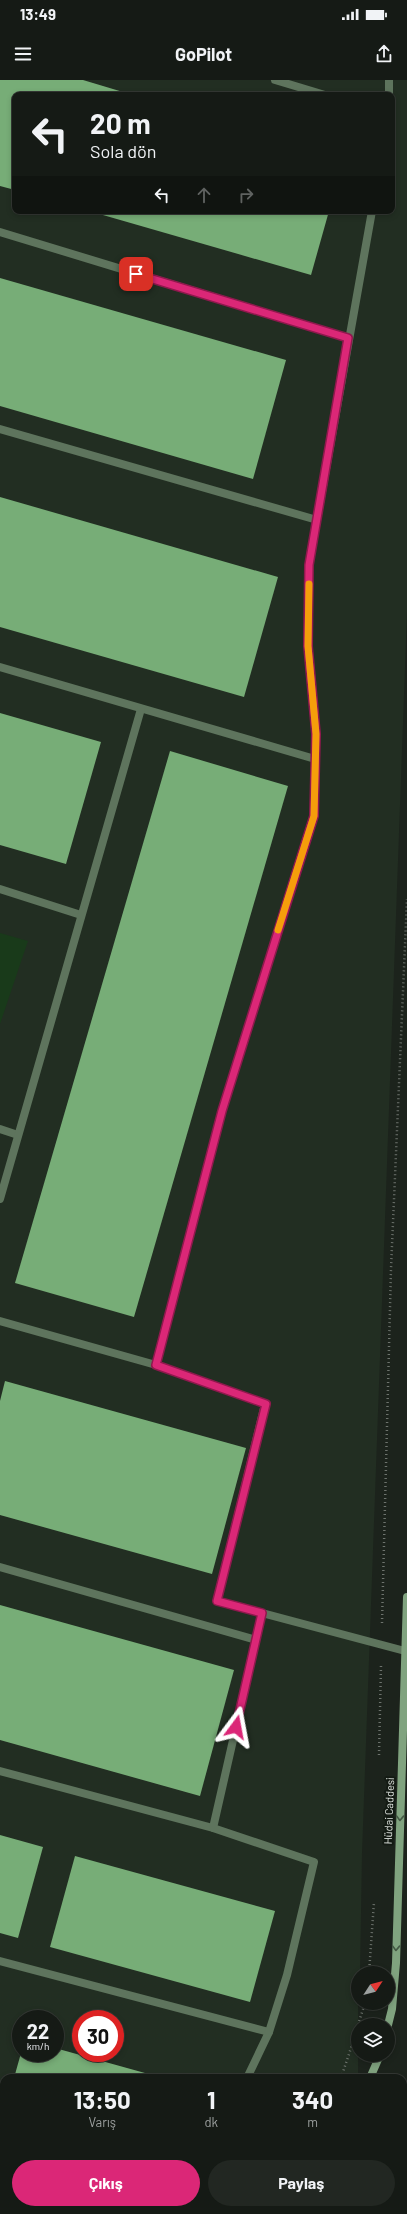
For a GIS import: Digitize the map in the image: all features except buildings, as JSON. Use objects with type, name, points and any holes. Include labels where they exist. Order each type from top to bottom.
[{"type":"street","points":[[275,80],[315,92]]},
{"type":"street","points":[[389,80],[389,92]]},
{"type":"street","points":[[156,1365],[222,1111],[314,816],[316,734],[308,646],[309,565],[348,338],[371,214]]},
{"type":"street","points":[[0,232],[348,338]]},
{"type":"street","points":[[0,429],[317,520]]},
{"type":"street","points":[[0,668],[315,759]]},
{"type":"street","points":[[0,1199],[141,708]]},
{"type":"street","points":[[0,889],[82,916]]},
{"type":"street","points":[[0,1129],[18,1135]]},
{"type":"street","points":[[0,1321],[156,1365],[266,1404],[217,1601],[405,1651]]},
{"type":"street","points":[[0,1568],[256,1640]]},
{"type":"street","name":"Hüdai Caddesi","points":[[390,2018],[392,2009],[396,1963],[407,1597]]},
{"type":"street","points":[[213,1828],[262,1613]]},
{"type":"street","points":[[0,1771],[213,1828],[314,1862],[287,1975],[269,2032],[249,2074]]},
{"type":"street","points":[[0,1961],[269,2032]]},
{"type":"street","points":[[372,2074],[377,2062]]},
{"type":"path","points":[[378,1762],[391,1269],[407,899]]},
{"type":"path","points":[[370,1966],[375,1896]]},
{"type":"path","points":[[342,2074],[351,2047]]},
{"type":"shaded area","points":[[0,80],[407,80],[407,612],[362,1853],[360,1966],[351,1966],[351,2010],[358,2010],[358,2018],[351,2018],[351,2062],[358,2062],[358,2074],[0,2074]]},
{"type":"green space","points":[[0,933],[28,941],[0,1024]]},
{"type":"slow traffic","points":[[278,930],[314,816],[316,734],[308,646],[309,584]]},
{"type":"route","points":[[136,274],[348,338],[309,565],[308,646],[316,734],[314,816],[222,1111],[156,1365],[266,1404],[217,1601],[262,1613],[236,1727]]}]
